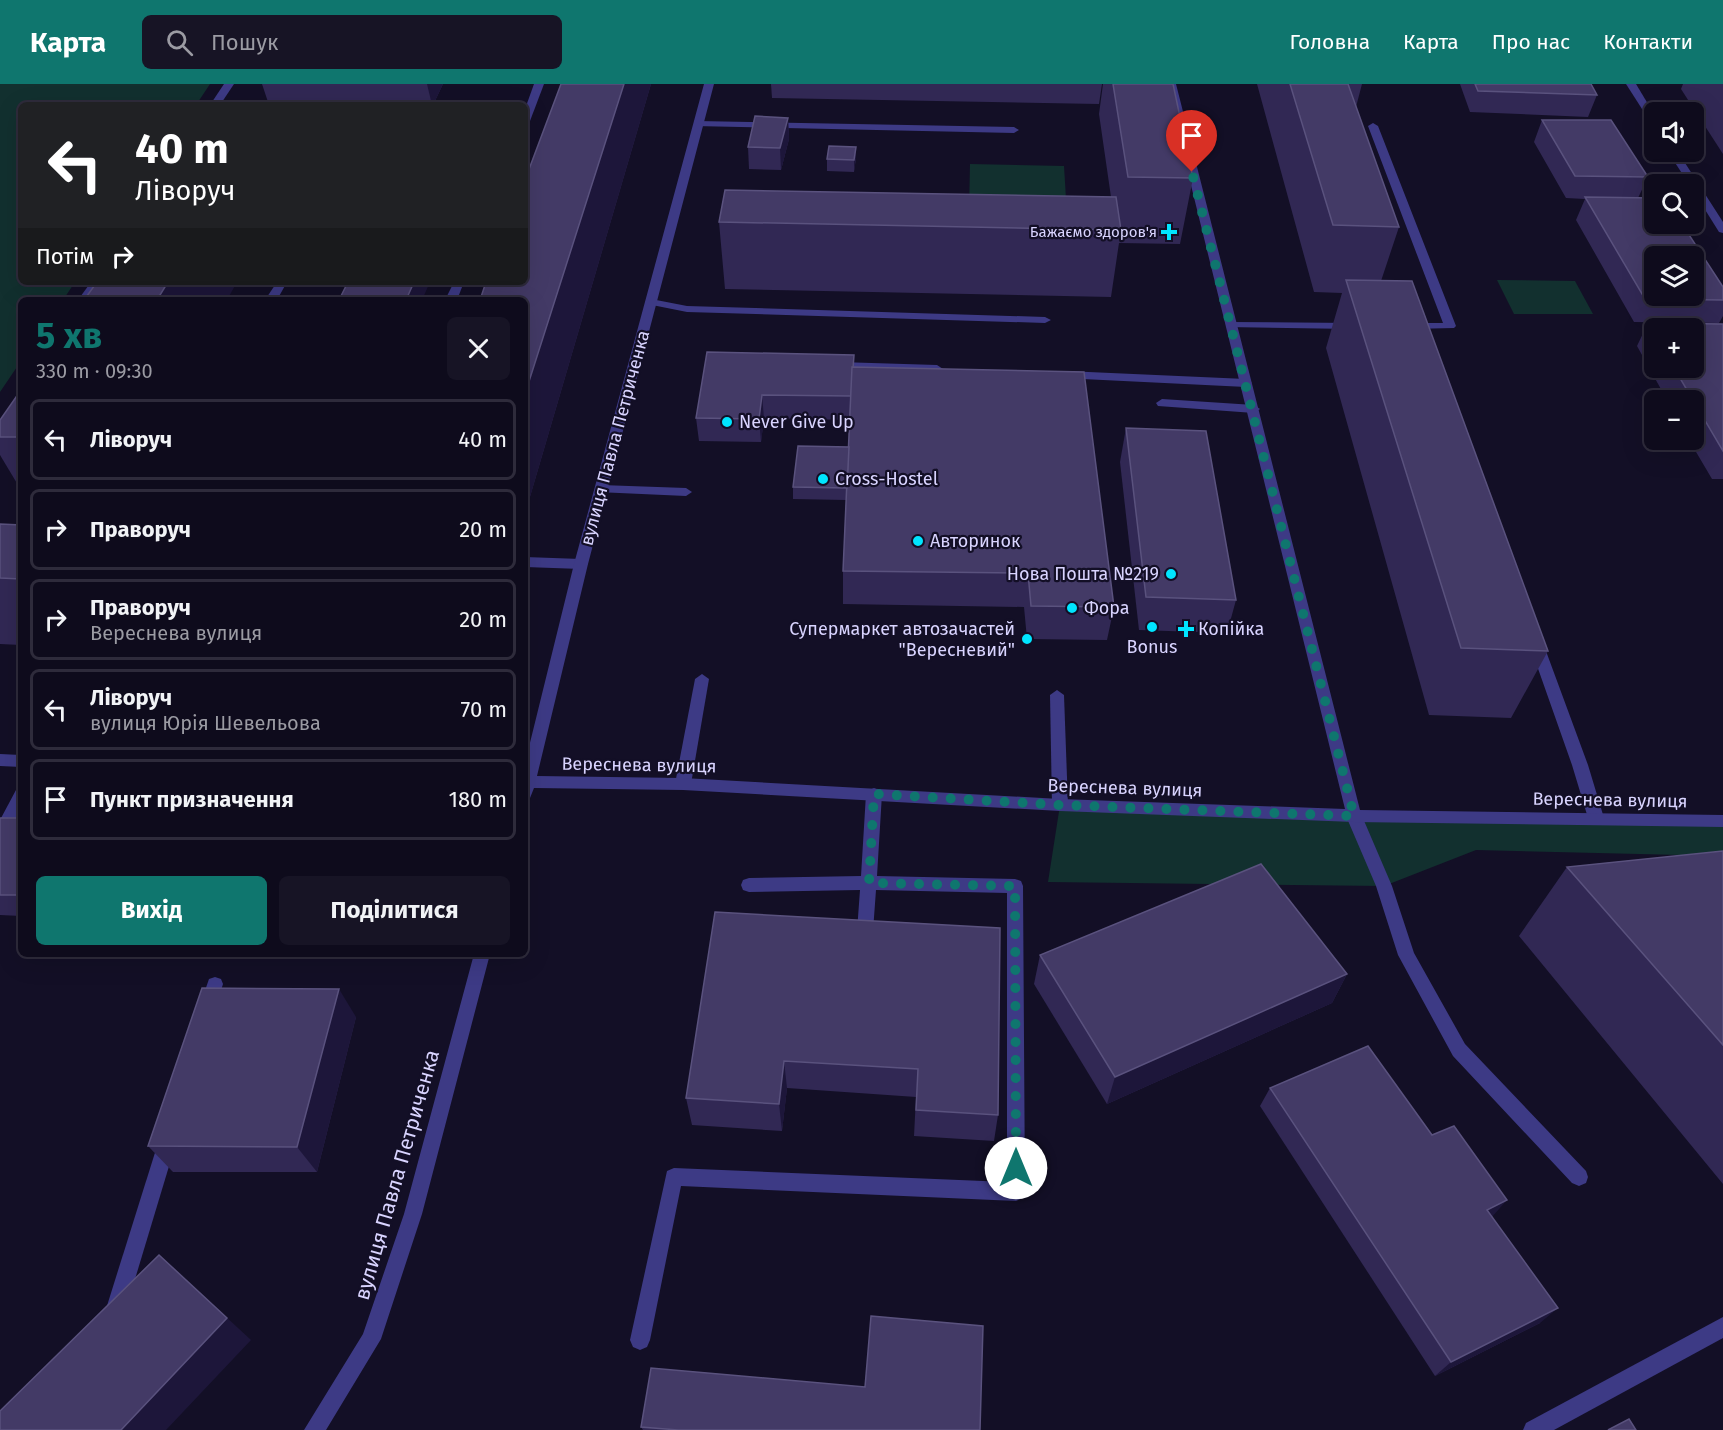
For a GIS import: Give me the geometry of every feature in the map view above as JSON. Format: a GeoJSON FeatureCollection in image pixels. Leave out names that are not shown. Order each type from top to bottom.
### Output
{"type":"FeatureCollection","features":[{"type":"Feature","properties":{"kind":"street"},"geometry":{"type":"LineString","coordinates":[[217,102],[229,84]]}},
{"type":"Feature","properties":{"kind":"street"},"geometry":{"type":"LineString","coordinates":[[528,112],[539,84]]}},
{"type":"Feature","properties":{"kind":"street","name":"вулиця Павла Петриченка"},"geometry":{"type":"LineString","coordinates":[[528,778],[581,564],[708,84]]}},
{"type":"Feature","properties":{"kind":"street"},"geometry":{"type":"LineString","coordinates":[[1171,84],[1354,816],[1384,886],[1406,955],[1459,1050],[1579,1177]]}},
{"type":"Feature","properties":{"kind":"street"},"geometry":{"type":"LineString","coordinates":[[1631,84],[1644,105]]}},
{"type":"Feature","properties":{"kind":"street"},"geometry":{"type":"LineString","coordinates":[[697,124],[1014,130]]}},
{"type":"Feature","properties":{"kind":"street"},"geometry":{"type":"LineString","coordinates":[[1373,126],[1450,326],[1394,326]]}},
{"type":"Feature","properties":{"kind":"street"},"geometry":{"type":"LineString","coordinates":[[1679,162],[1723,230]]}},
{"type":"Feature","properties":{"kind":"street"},"geometry":{"type":"LineString","coordinates":[[651,303],[687,309],[1045,320]]}},
{"type":"Feature","properties":{"kind":"street"},"geometry":{"type":"LineString","coordinates":[[1230,325],[1360,326]]}},
{"type":"Feature","properties":{"kind":"street"},"geometry":{"type":"LineString","coordinates":[[839,365],[946,370]]}},
{"type":"Feature","properties":{"kind":"street"},"geometry":{"type":"LineString","coordinates":[[1054,375],[1246,383]]}},
{"type":"Feature","properties":{"kind":"street"},"geometry":{"type":"LineString","coordinates":[[1162,403],[1254,409]]}},
{"type":"Feature","properties":{"kind":"street"},"geometry":{"type":"LineString","coordinates":[[602,489],[686,492]]}},
{"type":"Feature","properties":{"kind":"street"},"geometry":{"type":"LineString","coordinates":[[528,561],[581,564]]}},
{"type":"Feature","properties":{"kind":"street"},"geometry":{"type":"LineString","coordinates":[[1531,631],[1580,765],[1596,819]]}},
{"type":"Feature","properties":{"kind":"street"},"geometry":{"type":"LineString","coordinates":[[682,784],[702,679]]}},
{"type":"Feature","properties":{"kind":"street"},"geometry":{"type":"LineString","coordinates":[[1057,695],[1060,805]]}},
{"type":"Feature","properties":{"kind":"street"},"geometry":{"type":"LineString","coordinates":[[0,760],[18,761]]}},
{"type":"Feature","properties":{"kind":"street","name":"Вереснева вулиця"},"geometry":{"type":"LineString","coordinates":[[528,786],[682,784],[1060,805],[1354,816],[1723,821]]}},
{"type":"Feature","properties":{"kind":"street"},"geometry":{"type":"LineString","coordinates":[[866,931],[874,794]]}},
{"type":"Feature","properties":{"kind":"street"},"geometry":{"type":"LineString","coordinates":[[0,835],[18,800]]}},
{"type":"Feature","properties":{"kind":"street"},"geometry":{"type":"LineString","coordinates":[[640,1340],[674,1177],[1017,1192],[1015,886],[869,883],[749,885]]}},
{"type":"Feature","properties":{"kind":"street","name":"вулиця Павла Петриченка"},"geometry":{"type":"LineString","coordinates":[[314,1430],[371,1339],[413,1214],[481,957]]}},
{"type":"Feature","properties":{"kind":"street"},"geometry":{"type":"LineString","coordinates":[[202,1029],[216,984]]}},
{"type":"Feature","properties":{"kind":"street"},"geometry":{"type":"LineString","coordinates":[[112,1324],[174,1120]]}},
{"type":"Feature","properties":{"kind":"street"},"geometry":{"type":"LineString","coordinates":[[1533,1430],[1723,1327]]}},
{"type":"Feature","properties":{"kind":"green space"},"geometry":{"type":"Polygon","coordinates":[[[0,84],[210,84],[198,102],[18,102],[18,285],[73,285],[65,297],[18,297],[18,365],[0,392],[0,84]]]}},
{"type":"Feature","properties":{"kind":"green space"},"geometry":{"type":"Polygon","coordinates":[[[970,164],[1064,166],[1067,215],[969,212],[970,164]]]}},
{"type":"Feature","properties":{"kind":"green space"},"geometry":{"type":"Polygon","coordinates":[[[1497,280],[1575,281],[1593,314],[1514,314],[1497,280]]]}},
{"type":"Feature","properties":{"kind":"green space"},"geometry":{"type":"Polygon","coordinates":[[[1060,805],[1723,821],[1723,856],[1476,850],[1384,886],[1048,882],[1060,805]]]}},
{"type":"Feature","properties":{"kind":"building"},"geometry":{"type":"Polygon","coordinates":[[[561,84],[624,84],[528,385],[528,297],[481,297],[485,285],[528,285],[528,172],[561,84]]]}},
{"type":"Feature","properties":{"kind":"building"},"geometry":{"type":"Polygon","coordinates":[[[1113,84],[1173,84],[1193,178],[1128,177],[1113,84]]]}},
{"type":"Feature","properties":{"kind":"building"},"geometry":{"type":"Polygon","coordinates":[[[1290,84],[1348,84],[1399,227],[1333,225],[1290,84]]]}},
{"type":"Feature","properties":{"kind":"building"},"geometry":{"type":"Polygon","coordinates":[[[1475,84],[1591,84],[1597,95],[1478,91],[1475,84]]]}},
{"type":"Feature","properties":{"kind":"building"},"geometry":{"type":"Polygon","coordinates":[[[755,116],[788,118],[780,148],[748,147],[755,116]]]}},
{"type":"Feature","properties":{"kind":"building"},"geometry":{"type":"Polygon","coordinates":[[[1542,120],[1611,120],[1646,174],[1644,177],[1575,176],[1542,120]]]}},
{"type":"Feature","properties":{"kind":"building"},"geometry":{"type":"Polygon","coordinates":[[[829,146],[856,147],[854,160],[827,159],[829,146]]]}},
{"type":"Feature","properties":{"kind":"building"},"geometry":{"type":"Polygon","coordinates":[[[725,190],[1116,197],[1121,230],[719,222],[725,190]]]}},
{"type":"Feature","properties":{"kind":"building"},"geometry":{"type":"Polygon","coordinates":[[[1585,197],[1644,198],[1644,234],[1689,234],[1696,246],[1644,246],[1644,297],[1585,197]]]}},
{"type":"Feature","properties":{"kind":"building"},"geometry":{"type":"Polygon","coordinates":[[[1704,258],[1723,287],[1723,300],[1704,300],[1704,258]]]}},
{"type":"Feature","properties":{"kind":"building"},"geometry":{"type":"Polygon","coordinates":[[[1346,280],[1412,281],[1548,651],[1461,648],[1346,280]]]}},
{"type":"Feature","properties":{"kind":"building"},"geometry":{"type":"Polygon","coordinates":[[[95,285],[166,285],[159,297],[86,297],[95,285]]]}},
{"type":"Feature","properties":{"kind":"building"},"geometry":{"type":"Polygon","coordinates":[[[346,285],[413,285],[407,297],[340,297],[346,285]]]}},
{"type":"Feature","properties":{"kind":"building"},"geometry":{"type":"Polygon","coordinates":[[[1704,324],[1723,324],[1723,451],[1704,419],[1704,390],[1687,390],[1680,378],[1704,378],[1704,324]]]}},
{"type":"Feature","properties":{"kind":"building"},"geometry":{"type":"Polygon","coordinates":[[[707,352],[854,355],[851,396],[762,395],[759,419],[696,418],[707,352]]]}},
{"type":"Feature","properties":{"kind":"building"},"geometry":{"type":"Polygon","coordinates":[[[852,367],[1084,372],[1114,607],[1031,606],[1028,573],[843,571],[852,367]]]}},
{"type":"Feature","properties":{"kind":"building"},"geometry":{"type":"Polygon","coordinates":[[[18,394],[18,437],[0,437],[0,420],[18,394]]]}},
{"type":"Feature","properties":{"kind":"building"},"geometry":{"type":"Polygon","coordinates":[[[1126,428],[1206,431],[1236,600],[1146,597],[1126,428]]]}},
{"type":"Feature","properties":{"kind":"building","name":"Cross-Hostel"},"geometry":{"type":"Polygon","coordinates":[[[798,446],[849,447],[847,488],[793,487],[798,446]]]}},
{"type":"Feature","properties":{"kind":"building"},"geometry":{"type":"Polygon","coordinates":[[[0,524],[18,525],[18,579],[0,578],[0,524]]]}},
{"type":"Feature","properties":{"kind":"building"},"geometry":{"type":"Polygon","coordinates":[[[0,818],[18,818],[18,895],[0,895],[0,818]]]}},
{"type":"Feature","properties":{"kind":"building"},"geometry":{"type":"Polygon","coordinates":[[[1723,851],[1723,1045],[1567,867],[1723,851]]]}},
{"type":"Feature","properties":{"kind":"building"},"geometry":{"type":"Polygon","coordinates":[[[1261,864],[1347,974],[1115,1077],[1040,955],[1261,864]]]}},
{"type":"Feature","properties":{"kind":"building"},"geometry":{"type":"Polygon","coordinates":[[[715,912],[1000,928],[998,1115],[916,1110],[918,1069],[784,1061],[779,1104],[686,1098],[715,912]]]}},
{"type":"Feature","properties":{"kind":"building"},"geometry":{"type":"Polygon","coordinates":[[[202,988],[339,989],[297,1147],[148,1146],[202,988]]]}},
{"type":"Feature","properties":{"kind":"building"},"geometry":{"type":"Polygon","coordinates":[[[1368,1046],[1432,1135],[1454,1126],[1507,1200],[1487,1210],[1558,1308],[1451,1362],[1270,1088],[1368,1046]]]}},
{"type":"Feature","properties":{"kind":"building"},"geometry":{"type":"Polygon","coordinates":[[[159,1255],[227,1318],[121,1430],[0,1430],[0,1411],[159,1255]]]}},
{"type":"Feature","properties":{"kind":"building"},"geometry":{"type":"Polygon","coordinates":[[[871,1316],[983,1326],[980,1430],[678,1430],[641,1427],[651,1368],[865,1387],[871,1316]]]}},
{"type":"Feature","properties":{"kind":"building"},"geometry":{"type":"Polygon","coordinates":[[[1629,1419],[1636,1430],[1608,1430],[1629,1419]]]}},
{"type":"Feature","properties":{"kind":"place","name":"Бажаємо здоров'я"},"geometry":{"type":"Point","coordinates":[1169,232]}},
{"type":"Feature","properties":{"kind":"place","name":"Never Give Up"},"geometry":{"type":"Point","coordinates":[727,422]}},
{"type":"Feature","properties":{"kind":"place","name":"Cross-Hostel"},"geometry":{"type":"Point","coordinates":[823,479]}},
{"type":"Feature","properties":{"kind":"place","name":"Авторинок"},"geometry":{"type":"Point","coordinates":[918,541]}},
{"type":"Feature","properties":{"kind":"place","name":"Нова Пошта №219"},"geometry":{"type":"Point","coordinates":[1171,574]}},
{"type":"Feature","properties":{"kind":"place","name":"Фора"},"geometry":{"type":"Point","coordinates":[1072,608]}},
{"type":"Feature","properties":{"kind":"place","name":"Bonus"},"geometry":{"type":"Point","coordinates":[1152,627]}},
{"type":"Feature","properties":{"kind":"place","name":"Копійка"},"geometry":{"type":"Point","coordinates":[1186,629]}},
{"type":"Feature","properties":{"kind":"place","name":"Супермаркет автозачастей \"Вересневий\""},"geometry":{"type":"Point","coordinates":[1027,639]}},
{"type":"Feature","properties":{"kind":"route"},"geometry":{"type":"LineString","coordinates":[[1016,1168],[1015,886],[869,883],[874,794],[1060,805],[1354,816],[1254,409],[1230,325],[1192,172]]}}]}
